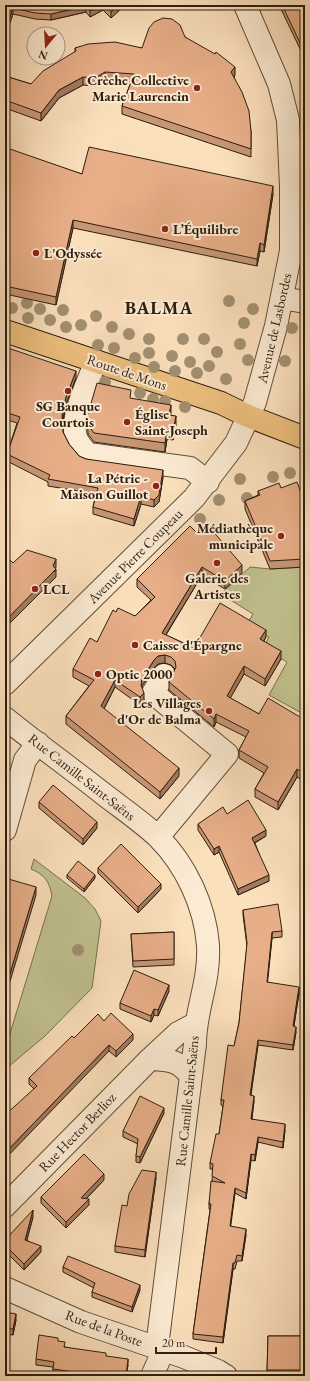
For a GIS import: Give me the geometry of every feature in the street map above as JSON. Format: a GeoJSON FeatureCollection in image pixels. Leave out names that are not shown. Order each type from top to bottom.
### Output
{"type":"FeatureCollection","features":[{"type":"Feature","properties":{"kind":"main road","name":"Route de Mons"},"geometry":{"type":"LineString","coordinates":[[5,331],[221,403],[248,416],[305,438]]}},
{"type":"Feature","properties":{"kind":"street","name":"Avenue de Lasbordes"},"geometry":{"type":"LineString","coordinates":[[245,5],[279,84],[288,120],[290,158],[298,234],[291,251],[282,298],[262,382],[248,416]]}},
{"type":"Feature","properties":{"kind":"street"},"geometry":{"type":"LineString","coordinates":[[282,298],[305,302]]}},
{"type":"Feature","properties":{"kind":"street"},"geometry":{"type":"LineString","coordinates":[[96,361],[77,414],[75,433],[79,445],[88,454],[190,468],[208,482]]}},
{"type":"Feature","properties":{"kind":"street","name":"Avenue Pierre Coupeau"},"geometry":{"type":"LineString","coordinates":[[5,684],[194,498],[208,482],[236,443],[248,416]]}},
{"type":"Feature","properties":{"kind":"street"},"geometry":{"type":"LineString","coordinates":[[158,837],[227,754],[153,693],[164,675]]}},
{"type":"Feature","properties":{"kind":"street","name":"Rue Camille Saint-Saëns"},"geometry":{"type":"LineString","coordinates":[[5,718],[158,837],[189,878],[198,901],[204,924],[208,944],[208,970],[205,990],[195,1024],[195,1044],[158,1339],[160,1358],[152,1376]]}},
{"type":"Feature","properties":{"kind":"street"},"geometry":{"type":"LineString","coordinates":[[5,830],[25,760],[38,743]]}},
{"type":"Feature","properties":{"kind":"street","name":"Rue Hector Berlioz"},"geometry":{"type":"LineString","coordinates":[[5,1206],[150,1059],[178,1033],[195,1024]]}},
{"type":"Feature","properties":{"kind":"street"},"geometry":{"type":"LineString","coordinates":[[150,1059],[178,1063],[191,1077]]}},
{"type":"Feature","properties":{"kind":"street","name":"Rue de la Poste"},"geometry":{"type":"LineString","coordinates":[[5,1288],[81,1322],[158,1348],[218,1371],[226,1376]]}},
{"type":"Feature","properties":{"kind":"green space"},"geometry":{"type":"Polygon","coordinates":[[[250,567],[270,569],[305,567],[305,715],[269,695],[287,662],[263,648],[269,637],[247,624],[253,614],[221,594],[250,567]]]}},
{"type":"Feature","properties":{"kind":"green space"},"geometry":{"type":"Polygon","coordinates":[[[34,859],[85,898],[95,909],[101,921],[92,988],[45,1036],[8,1067],[5,1064],[5,1050],[52,896],[46,879],[31,869],[34,859]]]}},
{"type":"Feature","properties":{"kind":"building"},"geometry":{"type":"Polygon","coordinates":[[[5,5],[101,5],[90,11],[86,6],[51,14],[35,13],[13,8],[8,22],[5,20],[5,5]]]}},
{"type":"Feature","properties":{"kind":"building"},"geometry":{"type":"Polygon","coordinates":[[[105,5],[119,5],[111,12],[105,5]]]}},
{"type":"Feature","properties":{"kind":"building"},"geometry":{"type":"Polygon","coordinates":[[[282,5],[305,5],[305,56],[302,47],[282,5]]]}},
{"type":"Feature","properties":{"kind":"building"},"geometry":{"type":"Polygon","coordinates":[[[163,18],[172,19],[180,25],[185,37],[215,54],[216,52],[235,67],[231,72],[242,92],[249,111],[251,149],[122,106],[134,74],[105,72],[95,78],[83,77],[59,90],[41,113],[5,100],[5,76],[31,84],[43,71],[51,66],[66,66],[66,57],[76,51],[75,48],[88,44],[115,42],[142,48],[149,28],[154,22],[163,18]]]}},
{"type":"Feature","properties":{"kind":"building"},"geometry":{"type":"Polygon","coordinates":[[[89,147],[273,186],[264,245],[260,243],[257,259],[73,220],[56,297],[5,286],[5,150],[7,148],[82,174],[89,147]]]}},
{"type":"Feature","properties":{"kind":"building"},"geometry":{"type":"Polygon","coordinates":[[[5,347],[76,371],[66,397],[62,416],[63,432],[69,444],[79,456],[86,459],[163,470],[159,495],[154,500],[141,496],[134,519],[93,507],[98,488],[48,479],[50,475],[7,454],[20,417],[5,412],[5,347]]]}},
{"type":"Feature","properties":{"kind":"building","name":"Église Saint-Joseph"},"geometry":{"type":"Polygon","coordinates":[[[97,383],[131,390],[130,398],[171,405],[169,415],[176,416],[173,431],[167,430],[165,443],[94,433],[88,425],[87,417],[97,383]]]}},
{"type":"Feature","properties":{"kind":"building","name":"Médiathèque municipale"},"geometry":{"type":"Polygon","coordinates":[[[297,482],[305,503],[305,559],[270,561],[245,501],[260,495],[258,491],[279,483],[281,488],[297,482]]]}},
{"type":"Feature","properties":{"kind":"building"},"geometry":{"type":"Polygon","coordinates":[[[190,526],[198,534],[211,529],[242,565],[225,581],[202,567],[162,633],[194,648],[220,603],[266,630],[260,639],[281,651],[265,679],[244,666],[227,696],[259,714],[268,698],[305,720],[305,766],[302,772],[297,769],[278,802],[255,789],[268,767],[239,750],[249,731],[216,714],[214,719],[169,682],[176,667],[175,661],[171,657],[165,655],[158,656],[154,660],[142,679],[141,685],[144,693],[140,697],[115,680],[101,706],[179,768],[160,792],[66,716],[94,680],[73,669],[90,638],[97,642],[113,610],[116,612],[118,608],[135,616],[155,597],[137,579],[190,526]]]}},
{"type":"Feature","properties":{"kind":"building"},"geometry":{"type":"Polygon","coordinates":[[[27,550],[56,559],[53,566],[56,569],[5,621],[5,561],[8,558],[13,563],[27,550]]]}},
{"type":"Feature","properties":{"kind":"building"},"geometry":{"type":"Polygon","coordinates":[[[53,785],[97,822],[83,839],[39,802],[53,785]]]}},
{"type":"Feature","properties":{"kind":"building"},"geometry":{"type":"Polygon","coordinates":[[[248,800],[266,830],[252,838],[269,875],[238,889],[219,846],[214,849],[198,824],[223,807],[227,814],[248,800]]]}},
{"type":"Feature","properties":{"kind":"building"},"geometry":{"type":"Polygon","coordinates":[[[121,844],[161,884],[138,907],[98,868],[121,844]]]}},
{"type":"Feature","properties":{"kind":"building"},"geometry":{"type":"Polygon","coordinates":[[[78,861],[95,875],[84,889],[67,875],[78,861]]]}},
{"type":"Feature","properties":{"kind":"building"},"geometry":{"type":"Polygon","coordinates":[[[5,878],[36,887],[5,990],[5,878]]]}},
{"type":"Feature","properties":{"kind":"building"},"geometry":{"type":"Polygon","coordinates":[[[278,904],[282,931],[272,932],[267,982],[299,987],[293,1026],[296,1027],[293,1045],[258,1040],[250,1095],[254,1096],[251,1119],[285,1124],[283,1142],[258,1137],[255,1155],[251,1154],[246,1193],[235,1188],[230,1226],[246,1229],[242,1256],[237,1255],[235,1263],[233,1263],[223,1337],[193,1334],[211,1204],[209,1204],[211,1181],[225,1183],[212,1176],[213,1164],[210,1163],[216,1134],[219,1134],[224,1100],[221,1100],[228,1045],[234,1046],[239,1023],[247,943],[243,910],[278,904]]]}},
{"type":"Feature","properties":{"kind":"building"},"geometry":{"type":"Polygon","coordinates":[[[174,932],[174,959],[133,961],[131,934],[174,932]]]}},
{"type":"Feature","properties":{"kind":"building"},"geometry":{"type":"Polygon","coordinates":[[[134,970],[169,985],[158,1010],[154,1009],[151,1016],[120,1003],[134,970]]]}},
{"type":"Feature","properties":{"kind":"building"},"geometry":{"type":"Polygon","coordinates":[[[111,1013],[133,1034],[116,1051],[109,1045],[5,1153],[5,1115],[37,1086],[29,1078],[72,1036],[74,1038],[98,1014],[104,1021],[111,1013]]]}},
{"type":"Feature","properties":{"kind":"building"},"geometry":{"type":"Polygon","coordinates":[[[140,1096],[164,1108],[140,1157],[136,1156],[138,1139],[123,1131],[140,1096]]]}},
{"type":"Feature","properties":{"kind":"building"},"geometry":{"type":"Polygon","coordinates":[[[84,1154],[104,1174],[81,1198],[89,1199],[66,1222],[41,1197],[84,1154]]]}},
{"type":"Feature","properties":{"kind":"building"},"geometry":{"type":"Polygon","coordinates":[[[142,1170],[156,1172],[145,1250],[115,1246],[122,1205],[127,1206],[129,1194],[142,1170]]]}},
{"type":"Feature","properties":{"kind":"building"},"geometry":{"type":"Polygon","coordinates":[[[33,1210],[25,1240],[41,1246],[24,1264],[5,1245],[5,1240],[33,1210]]]}},
{"type":"Feature","properties":{"kind":"building"},"geometry":{"type":"Polygon","coordinates":[[[68,1256],[140,1285],[132,1307],[92,1292],[95,1283],[63,1267],[68,1256]]]}},
{"type":"Feature","properties":{"kind":"building"},"geometry":{"type":"Polygon","coordinates":[[[5,1312],[16,1314],[13,1329],[5,1328],[5,1312]]]}},
{"type":"Feature","properties":{"kind":"building"},"geometry":{"type":"Polygon","coordinates":[[[39,1335],[58,1338],[58,1341],[65,1342],[64,1347],[106,1353],[106,1356],[128,1359],[126,1376],[89,1376],[89,1374],[53,1369],[54,1362],[36,1359],[39,1335]]]}},
{"type":"Feature","properties":{"kind":"building"},"geometry":{"type":"Polygon","coordinates":[[[268,1336],[305,1336],[305,1370],[267,1370],[268,1336]]]}},
{"type":"Feature","properties":{"kind":"place","name":"Crèche Collective Marie Laurencin"},"geometry":{"type":"Point","coordinates":[197,88]}},
{"type":"Feature","properties":{"kind":"place","name":"L’Équilibre"},"geometry":{"type":"Point","coordinates":[165,229]}},
{"type":"Feature","properties":{"kind":"place","name":"L'Odyssée"},"geometry":{"type":"Point","coordinates":[36,253]}},
{"type":"Feature","properties":{"kind":"place","name":"SG Banque Courtois"},"geometry":{"type":"Point","coordinates":[68,391]}},
{"type":"Feature","properties":{"kind":"place","name":"Église Saint-Joseph"},"geometry":{"type":"Point","coordinates":[127,422]}},
{"type":"Feature","properties":{"kind":"place","name":"La Pétrie - Maison Guillot"},"geometry":{"type":"Point","coordinates":[156,486]}},
{"type":"Feature","properties":{"kind":"place","name":"Médiathèque municipale"},"geometry":{"type":"Point","coordinates":[281,536]}},
{"type":"Feature","properties":{"kind":"place","name":"Galerie des Artistes"},"geometry":{"type":"Point","coordinates":[217,563]}},
{"type":"Feature","properties":{"kind":"place","name":"LCL"},"geometry":{"type":"Point","coordinates":[35,589]}},
{"type":"Feature","properties":{"kind":"place","name":"Caisse d'Épargne"},"geometry":{"type":"Point","coordinates":[135,645]}},
{"type":"Feature","properties":{"kind":"place","name":"Optic 2000"},"geometry":{"type":"Point","coordinates":[98,674]}},
{"type":"Feature","properties":{"kind":"place","name":"Les Villages d'Or de Balma"},"geometry":{"type":"Point","coordinates":[209,711]}},
{"type":"Feature","properties":{"kind":"district","name":"BALMA"},"geometry":{"type":"Point","coordinates":[159,307]}}]}
